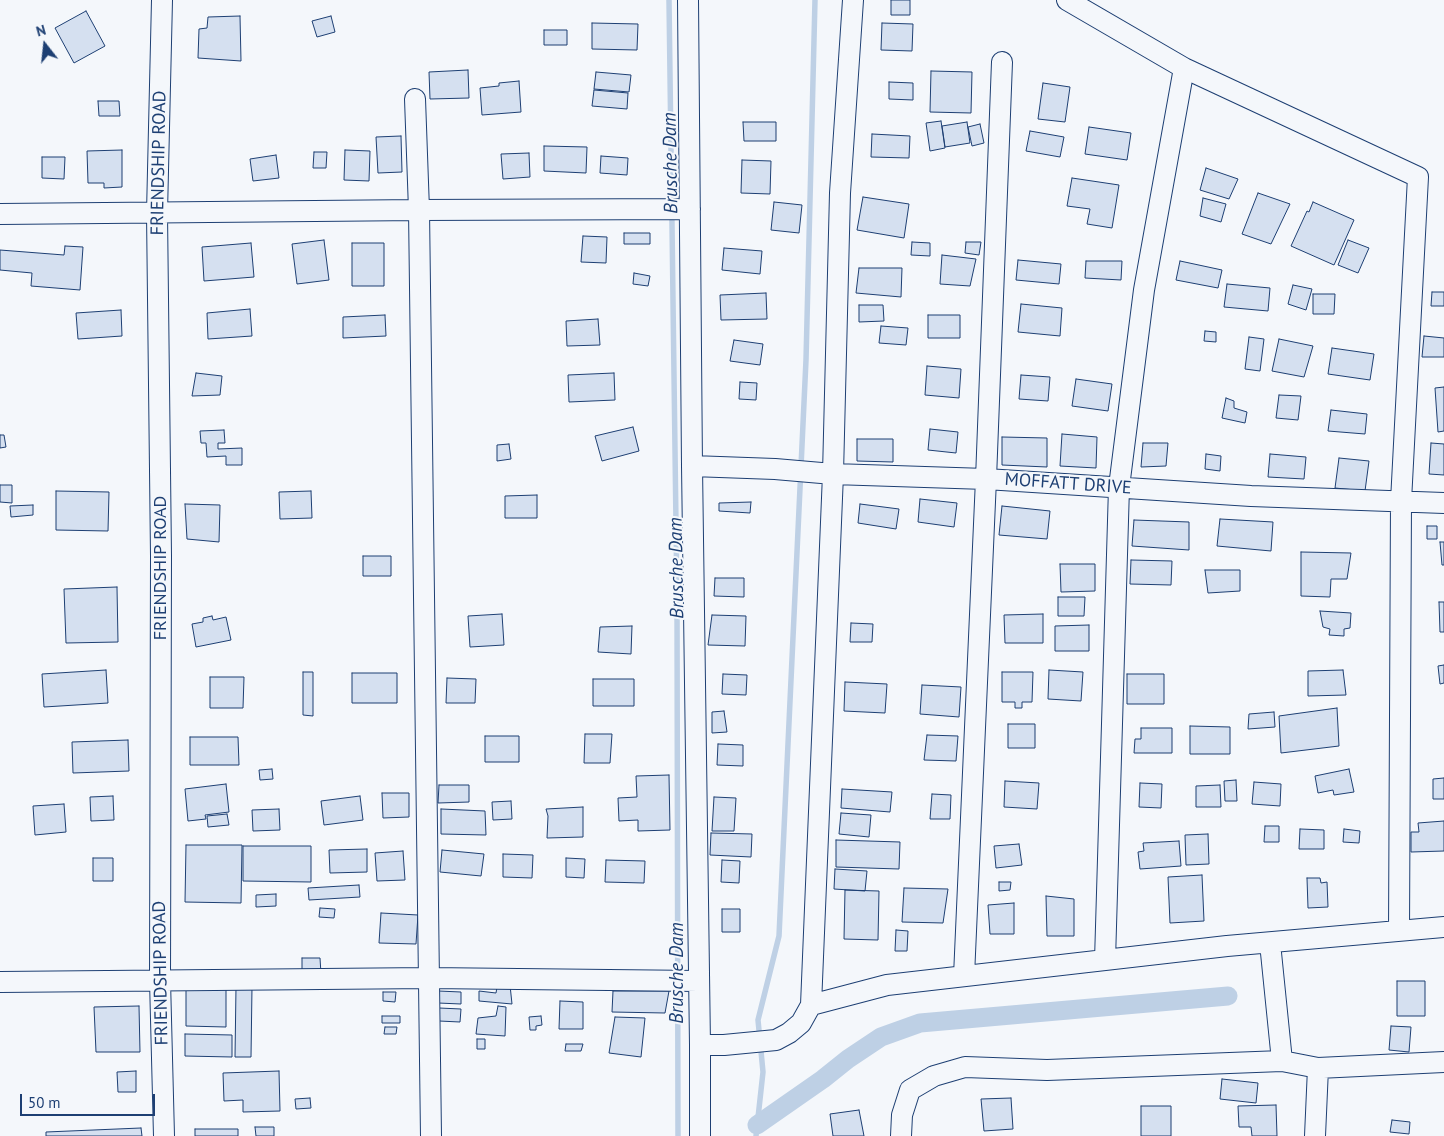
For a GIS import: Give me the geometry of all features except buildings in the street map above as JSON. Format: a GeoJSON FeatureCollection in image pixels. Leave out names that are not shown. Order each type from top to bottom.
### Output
{"type":"FeatureCollection","features":[{"type":"Feature","properties":{"kind":"street","name":"FRIENDSHIP ROAD"},"geometry":{"type":"LineString","coordinates":[[162,0],[157,213],[161,556],[160,980],[164,1136]]}},
{"type":"Feature","properties":{"kind":"street"},"geometry":{"type":"LineString","coordinates":[[688,0],[677,209],[692,466],[700,1136]]}},
{"type":"Feature","properties":{"kind":"street"},"geometry":{"type":"LineString","coordinates":[[700,1045],[724,1045],[776,1040],[789,1033],[801,1023],[811,1004],[827,473],[840,194],[853,0]]}},
{"type":"Feature","properties":{"kind":"street"},"geometry":{"type":"LineString","coordinates":[[1067,0],[1184,68],[1418,177],[1401,501],[1399,931]]}},
{"type":"Feature","properties":{"kind":"street"},"geometry":{"type":"LineString","coordinates":[[964,976],[1002,62]]}},
{"type":"Feature","properties":{"kind":"street"},"geometry":{"type":"LineString","coordinates":[[1105,960],[1119,487],[1144,290],[1184,68]]}},
{"type":"Feature","properties":{"kind":"street"},"geometry":{"type":"LineString","coordinates":[[415,99],[419,210],[431,1136]]}},
{"type":"Feature","properties":{"kind":"street"},"geometry":{"type":"LineString","coordinates":[[0,214],[677,209]]}},
{"type":"Feature","properties":{"kind":"street","name":"MOFFATT DRIVE"},"geometry":{"type":"LineString","coordinates":[[692,466],[986,479],[1251,496],[1444,503]]}},
{"type":"Feature","properties":{"kind":"street"},"geometry":{"type":"LineString","coordinates":[[811,1004],[887,985],[1105,960],[1444,927]]}},
{"type":"Feature","properties":{"kind":"street"},"geometry":{"type":"LineString","coordinates":[[1270,943],[1282,1061]]}},
{"type":"Feature","properties":{"kind":"street"},"geometry":{"type":"LineString","coordinates":[[0,982],[429,978],[698,981]]}},
{"type":"Feature","properties":{"kind":"street"},"geometry":{"type":"LineString","coordinates":[[901,1136],[902,1115],[910,1090],[934,1076],[965,1067],[1047,1070],[1282,1061],[1318,1068],[1444,1062]]}},
{"type":"Feature","properties":{"kind":"street"},"geometry":{"type":"LineString","coordinates":[[1315,1136],[1318,1068]]}},
{"type":"Feature","properties":{"kind":"waterway","name":"Brusche Dam"},"geometry":{"type":"LineString","coordinates":[[669,0],[677,599],[678,1136]]}},
{"type":"Feature","properties":{"kind":"waterway"},"geometry":{"type":"LineString","coordinates":[[756,1136],[763,1072],[758,1020],[779,936],[806,360],[815,0]]}},
{"type":"Feature","properties":{"kind":"waterway"},"geometry":{"type":"LineString","coordinates":[[757,1125],[881,1037],[920,1023],[1228,996]]}}]}
